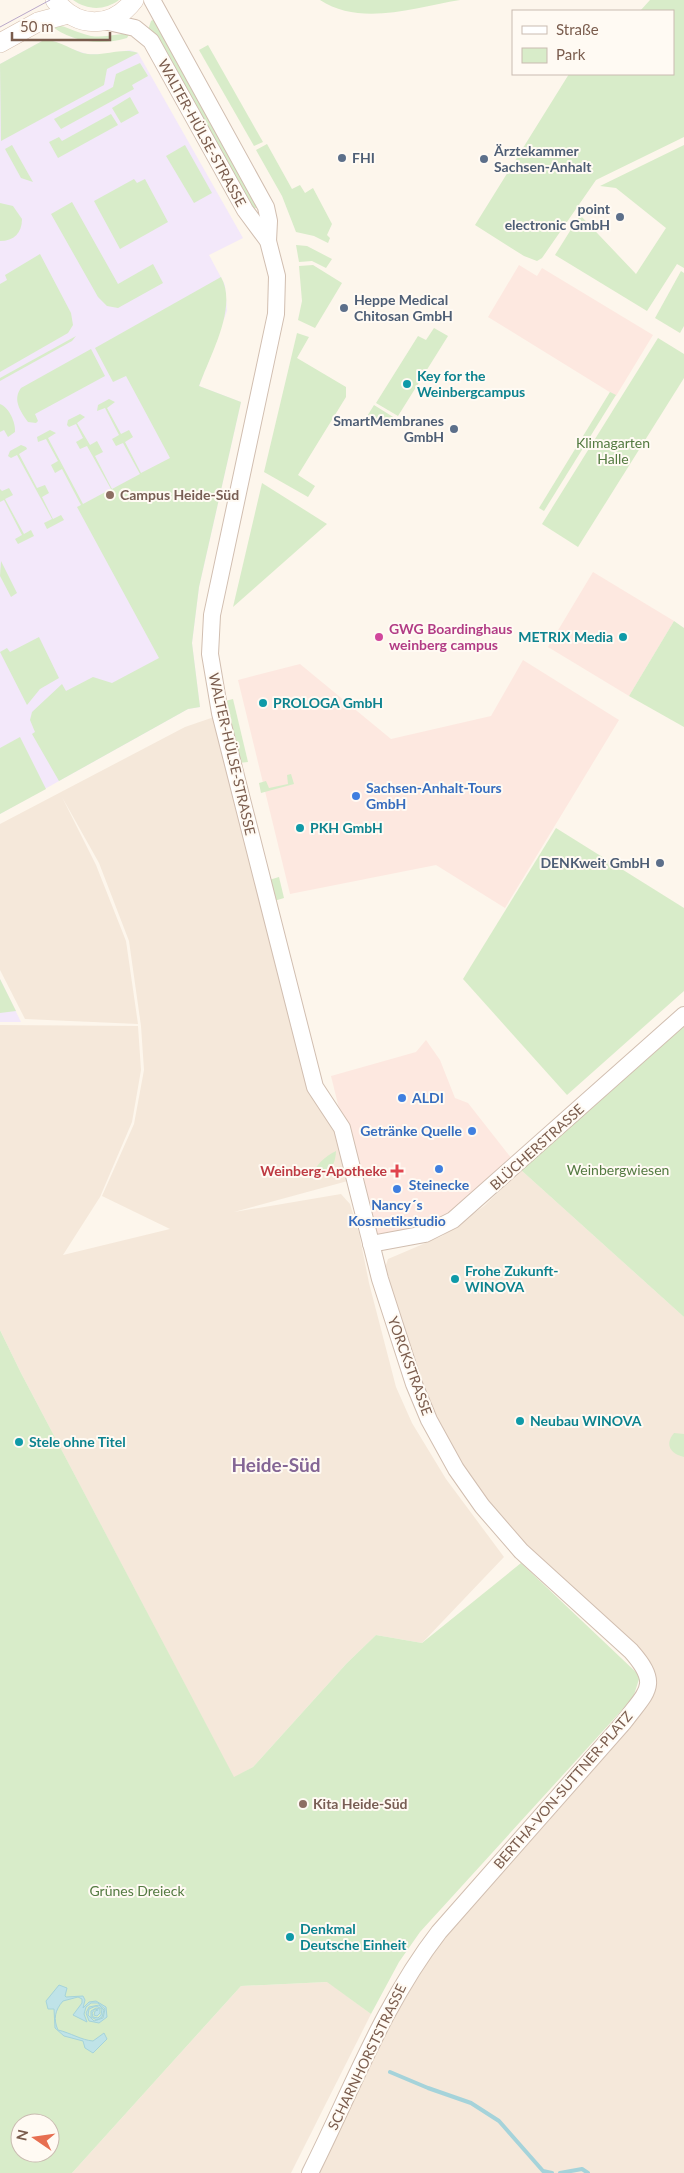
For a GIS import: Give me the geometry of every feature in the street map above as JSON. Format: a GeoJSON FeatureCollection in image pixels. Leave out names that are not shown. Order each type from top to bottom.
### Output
{"type":"FeatureCollection","features":[{"type":"Feature","properties":{"kind":"main road"},"geometry":{"type":"LineString","coordinates":[[55,0],[68,14],[84,21],[104,21],[118,14],[134,0]]}},
{"type":"Feature","properties":{"kind":"main road"},"geometry":{"type":"LineString","coordinates":[[0,43],[38,22],[68,14]]}},
{"type":"Feature","properties":{"kind":"street","name":"WALTER-HÜLSE-STRASSE"},"geometry":{"type":"LineString","coordinates":[[152,0],[266,207],[269,221],[268,241],[277,276],[276,314],[212,614],[210,654],[220,713],[315,1087],[339,1122],[344,1134],[371,1244]]}},
{"type":"Feature","properties":{"kind":"street","name":"WALTER-HÜLSE-STRASSE"},"geometry":{"type":"LineString","coordinates":[[104,21],[135,28],[151,41],[245,210],[268,241]]}},
{"type":"Feature","properties":{"kind":"street","name":"BLÜCHERSTRASSE"},"geometry":{"type":"LineString","coordinates":[[371,1244],[432,1232],[458,1216],[684,1015]]}},
{"type":"Feature","properties":{"kind":"street","name":"YORCKSTRASSE"},"geometry":{"type":"LineString","coordinates":[[371,1244],[414,1384],[429,1420],[457,1470],[482,1506],[521,1551]]}},
{"type":"Feature","properties":{"kind":"street","name":"BERTHA-VON-SUTTNER-PLATZ"},"geometry":{"type":"LineString","coordinates":[[468,1899],[624,1722],[646,1692],[648,1680],[646,1670],[631,1651],[521,1551]]}},
{"type":"Feature","properties":{"kind":"street","name":"SCHARNHORSTSTRASSE"},"geometry":{"type":"LineString","coordinates":[[310,2173],[397,1994],[421,1955],[468,1899]]}},
{"type":"Feature","properties":{"kind":"shaded area","name":"Campus Heide-Süd"},"geometry":{"type":"Polygon","coordinates":[[[44,40],[51,40],[87,54],[108,54],[130,50],[138,53],[243,238],[209,255],[225,285],[227,311],[199,386],[241,402],[199,587],[192,643],[200,707],[188,709],[0,814],[0,64],[44,40]]]}},
{"type":"Feature","properties":{"kind":"shaded area"},"geometry":{"type":"Polygon","coordinates":[[[519,265],[537,276],[542,268],[653,335],[616,396],[488,317],[519,265]]]}},
{"type":"Feature","properties":{"kind":"shaded area"},"geometry":{"type":"Polygon","coordinates":[[[593,572],[674,621],[629,696],[548,647],[593,572]]]}},
{"type":"Feature","properties":{"kind":"shaded area"},"geometry":{"type":"Polygon","coordinates":[[[523,660],[619,720],[505,908],[436,865],[290,894],[238,680],[300,664],[391,739],[491,716],[523,660]]]}},
{"type":"Feature","properties":{"kind":"shaded area"},"geometry":{"type":"Polygon","coordinates":[[[217,716],[315,1094],[334,1116],[355,1179],[234,1212],[341,1194],[350,1204],[359,1233],[369,1283],[396,1387],[412,1423],[446,1479],[504,1557],[422,1643],[376,1635],[347,1663],[253,1767],[234,1778],[0,1330],[0,1025],[138,1026],[141,1070],[132,1122],[100,1197],[63,1255],[170,1229],[102,1196],[134,1124],[144,1070],[141,1026],[129,941],[99,863],[62,797],[96,865],[126,941],[138,1024],[25,1019],[0,970],[0,824],[185,727],[217,716]]]}},
{"type":"Feature","properties":{"kind":"shaded area"},"geometry":{"type":"Polygon","coordinates":[[[0,979],[21,1022],[0,1022],[0,979]]]}},
{"type":"Feature","properties":{"kind":"shaded area"},"geometry":{"type":"Polygon","coordinates":[[[426,1040],[440,1060],[455,1098],[468,1103],[516,1164],[452,1220],[372,1242],[331,1076],[416,1052],[426,1040]]]}},
{"type":"Feature","properties":{"kind":"shaded area"},"geometry":{"type":"Polygon","coordinates":[[[521,1170],[684,1317],[684,2173],[310,2173],[428,1957],[645,1692],[631,1651],[521,1551],[429,1420],[382,1277],[388,1259],[442,1236],[484,1206],[521,1170]]]}},
{"type":"Feature","properties":{"kind":"shaded area"},"geometry":{"type":"Polygon","coordinates":[[[328,1982],[371,2014],[291,2173],[72,2173],[241,1986],[328,1982]]]}},
{"type":"Feature","properties":{"kind":"green space"},"geometry":{"type":"Polygon","coordinates":[[[73,0],[119,0],[113,4],[96,8],[84,6],[73,0]]]}},
{"type":"Feature","properties":{"kind":"green space"},"geometry":{"type":"Polygon","coordinates":[[[320,0],[460,0],[389,13],[371,14],[336,8],[320,0]]]}},
{"type":"Feature","properties":{"kind":"green space"},"geometry":{"type":"Polygon","coordinates":[[[650,0],[684,0],[684,137],[596,180],[542,258],[537,261],[524,256],[475,225],[568,75],[674,75],[674,10],[641,10],[650,0]]]}},
{"type":"Feature","properties":{"kind":"green space"},"geometry":{"type":"Polygon","coordinates":[[[156,18],[260,206],[251,210],[148,30],[151,21],[156,18]]]}},
{"type":"Feature","properties":{"kind":"green space"},"geometry":{"type":"Polygon","coordinates":[[[49,24],[60,25],[91,36],[130,33],[127,38],[106,42],[86,41],[66,35],[49,24]]]}},
{"type":"Feature","properties":{"kind":"green space"},"geometry":{"type":"Polygon","coordinates":[[[44,40],[55,41],[88,54],[120,51],[138,53],[107,69],[104,85],[1,141],[0,64],[44,40]]]}},
{"type":"Feature","properties":{"kind":"green space"},"geometry":{"type":"Polygon","coordinates":[[[208,45],[263,142],[254,146],[199,50],[208,45]]]}},
{"type":"Feature","properties":{"kind":"green space"},"geometry":{"type":"Polygon","coordinates":[[[140,63],[148,76],[132,85],[134,89],[61,129],[54,119],[113,87],[116,74],[140,63]]]}},
{"type":"Feature","properties":{"kind":"green space"},"geometry":{"type":"Polygon","coordinates":[[[130,97],[139,113],[121,123],[112,108],[130,97]]]}},
{"type":"Feature","properties":{"kind":"green space"},"geometry":{"type":"Polygon","coordinates":[[[111,114],[118,125],[58,158],[49,142],[59,137],[62,141],[111,114]]]}},
{"type":"Feature","properties":{"kind":"green space"},"geometry":{"type":"Polygon","coordinates":[[[267,144],[292,189],[300,185],[305,193],[313,188],[332,224],[327,235],[330,238],[328,243],[314,236],[296,232],[282,196],[256,150],[267,144]]]}},
{"type":"Feature","properties":{"kind":"green space"},"geometry":{"type":"Polygon","coordinates":[[[12,145],[33,182],[21,178],[5,149],[12,145]]]}},
{"type":"Feature","properties":{"kind":"green space"},"geometry":{"type":"Polygon","coordinates":[[[185,145],[212,193],[194,203],[166,156],[185,145]]]}},
{"type":"Feature","properties":{"kind":"green space"},"geometry":{"type":"Polygon","coordinates":[[[684,145],[684,268],[677,264],[647,311],[555,255],[580,215],[636,274],[666,228],[616,188],[600,186],[684,145]]]}},
{"type":"Feature","properties":{"kind":"green space"},"geometry":{"type":"Polygon","coordinates":[[[134,179],[137,183],[145,179],[168,222],[120,249],[94,201],[134,179]]]}},
{"type":"Feature","properties":{"kind":"green space"},"geometry":{"type":"Polygon","coordinates":[[[72,202],[118,284],[153,264],[163,283],[118,308],[107,306],[98,297],[51,214],[72,202]]]}},
{"type":"Feature","properties":{"kind":"green space"},"geometry":{"type":"Polygon","coordinates":[[[0,203],[13,206],[22,219],[19,232],[13,238],[5,241],[0,241],[0,203]]]}},
{"type":"Feature","properties":{"kind":"green space"},"geometry":{"type":"Polygon","coordinates":[[[296,245],[307,246],[332,259],[326,268],[312,261],[299,262],[296,245]]]}},
{"type":"Feature","properties":{"kind":"green space"},"geometry":{"type":"Polygon","coordinates":[[[40,254],[71,313],[73,325],[68,333],[0,372],[0,284],[7,280],[5,275],[40,254]]]}},
{"type":"Feature","properties":{"kind":"green space"},"geometry":{"type":"Polygon","coordinates":[[[313,265],[342,283],[315,328],[298,320],[302,301],[299,266],[313,265]]]}},
{"type":"Feature","properties":{"kind":"green space"},"geometry":{"type":"Polygon","coordinates":[[[681,271],[684,273],[684,326],[680,333],[655,318],[681,271]]]}},
{"type":"Feature","properties":{"kind":"green space"},"geometry":{"type":"Polygon","coordinates":[[[221,277],[225,289],[226,302],[224,316],[215,346],[199,386],[241,402],[199,587],[192,643],[200,707],[188,709],[59,781],[32,734],[35,732],[30,720],[32,712],[62,684],[66,691],[93,677],[112,683],[159,658],[77,507],[81,505],[62,469],[55,473],[51,465],[58,461],[46,439],[38,442],[37,437],[50,430],[56,433],[48,438],[83,504],[111,489],[87,446],[80,449],[76,442],[83,438],[76,424],[69,427],[67,425],[68,420],[80,414],[85,417],[77,423],[90,445],[97,441],[103,452],[95,456],[112,489],[140,474],[123,443],[116,446],[112,439],[119,435],[105,408],[97,411],[98,405],[109,399],[115,402],[107,408],[121,434],[129,430],[133,437],[125,442],[141,473],[170,458],[126,376],[113,382],[95,348],[221,277]]]}},
{"type":"Feature","properties":{"kind":"green space"},"geometry":{"type":"Polygon","coordinates":[[[434,328],[448,336],[398,416],[376,403],[418,336],[426,340],[434,328]]]}},
{"type":"Feature","properties":{"kind":"green space"},"geometry":{"type":"Polygon","coordinates":[[[297,333],[309,337],[297,358],[346,387],[346,397],[298,475],[315,486],[308,497],[264,472],[297,333]]]}},
{"type":"Feature","properties":{"kind":"green space"},"geometry":{"type":"Polygon","coordinates":[[[76,336],[72,341],[0,381],[0,378],[76,336]]]}},
{"type":"Feature","properties":{"kind":"green space","name":"Klimagarten Halle"},"geometry":{"type":"Polygon","coordinates":[[[658,338],[684,354],[684,378],[578,547],[542,524],[658,338]]]}},
{"type":"Feature","properties":{"kind":"green space"},"geometry":{"type":"Polygon","coordinates":[[[91,349],[105,376],[35,414],[38,421],[36,423],[28,422],[20,410],[17,401],[18,392],[21,388],[91,349]]]}},
{"type":"Feature","properties":{"kind":"green space"},"geometry":{"type":"Polygon","coordinates":[[[610,392],[616,395],[544,511],[539,508],[610,392]]]}},
{"type":"Feature","properties":{"kind":"green space"},"geometry":{"type":"Polygon","coordinates":[[[0,404],[9,412],[14,424],[15,432],[8,437],[4,430],[0,432],[0,404]]]}},
{"type":"Feature","properties":{"kind":"green space"},"geometry":{"type":"Polygon","coordinates":[[[374,405],[398,420],[394,426],[379,416],[374,423],[366,418],[374,405]]]}},
{"type":"Feature","properties":{"kind":"green space"},"geometry":{"type":"Polygon","coordinates":[[[21,445],[27,449],[19,454],[37,488],[45,485],[49,493],[42,497],[53,519],[61,515],[64,520],[47,529],[44,523],[52,519],[17,455],[11,458],[8,456],[10,451],[21,445]]]}},
{"type":"Feature","properties":{"kind":"green space"},"geometry":{"type":"Polygon","coordinates":[[[262,483],[327,524],[233,607],[262,483]]]}},
{"type":"Feature","properties":{"kind":"green space"},"geometry":{"type":"Polygon","coordinates":[[[9,488],[13,495],[5,499],[24,534],[31,530],[34,536],[18,544],[15,539],[22,535],[4,500],[0,502],[0,489],[2,491],[9,488]]]}},
{"type":"Feature","properties":{"kind":"green space"},"geometry":{"type":"Polygon","coordinates":[[[1,561],[17,593],[11,597],[0,576],[1,561]]]}},
{"type":"Feature","properties":{"kind":"green space"},"geometry":{"type":"Polygon","coordinates":[[[674,621],[684,628],[684,727],[629,696],[674,621]]]}},
{"type":"Feature","properties":{"kind":"green space"},"geometry":{"type":"Polygon","coordinates":[[[39,637],[59,678],[40,689],[27,705],[0,652],[7,648],[10,652],[39,637]]]}},
{"type":"Feature","properties":{"kind":"green space"},"geometry":{"type":"Polygon","coordinates":[[[233,699],[248,762],[239,763],[225,701],[233,699]]]}},
{"type":"Feature","properties":{"kind":"green space"},"geometry":{"type":"Polygon","coordinates":[[[20,737],[46,789],[0,814],[0,748],[20,737]]]}},
{"type":"Feature","properties":{"kind":"green space"},"geometry":{"type":"Polygon","coordinates":[[[291,774],[294,784],[261,793],[259,783],[266,781],[269,788],[288,784],[287,775],[291,774]]]}},
{"type":"Feature","properties":{"kind":"green space"},"geometry":{"type":"Polygon","coordinates":[[[556,828],[684,908],[684,991],[567,1095],[463,979],[556,828]]]}},
{"type":"Feature","properties":{"kind":"green space"},"geometry":{"type":"Polygon","coordinates":[[[279,877],[284,898],[274,901],[269,880],[279,877]]]}},
{"type":"Feature","properties":{"kind":"green space"},"geometry":{"type":"Polygon","coordinates":[[[0,979],[16,1011],[0,1013],[0,979]]]}},
{"type":"Feature","properties":{"kind":"green space","name":"Weinbergwiesen"},"geometry":{"type":"Polygon","coordinates":[[[684,1023],[684,1317],[521,1170],[684,1023]]]}},
{"type":"Feature","properties":{"kind":"green space"},"geometry":{"type":"Polygon","coordinates":[[[336,1151],[334,1162],[329,1169],[311,1176],[321,1161],[336,1151]]]}},
{"type":"Feature","properties":{"kind":"green space","name":"Grünes Dreieck"},"geometry":{"type":"Polygon","coordinates":[[[0,1330],[234,1777],[253,1767],[347,1663],[376,1635],[422,1643],[521,1563],[640,1676],[633,1698],[420,1932],[399,1962],[371,2014],[327,1982],[241,1986],[72,2173],[0,2173],[0,1330]]]}},
{"type":"Feature","properties":{"kind":"green space"},"geometry":{"type":"Polygon","coordinates":[[[674,1433],[684,1434],[684,1457],[676,1454],[670,1448],[671,1437],[674,1433]]]}},
{"type":"Feature","properties":{"kind":"water"},"geometry":{"type":"Polygon","coordinates":[[[59,1985],[67,1988],[66,1997],[83,1996],[85,2000],[83,2008],[89,2002],[96,2001],[106,2007],[107,2017],[99,2023],[89,2021],[86,2013],[89,2007],[99,2005],[104,2010],[102,2017],[97,2020],[103,2018],[105,2009],[98,2003],[91,2003],[86,2007],[84,2014],[87,2022],[73,2015],[82,2003],[82,1999],[78,1997],[63,2001],[58,2008],[55,2018],[58,2030],[93,2041],[104,2033],[107,2039],[93,2053],[85,2048],[83,2041],[64,2036],[55,2028],[54,2009],[48,2009],[46,2001],[59,1985]],[[96,2006],[89,2009],[88,2015],[94,2021],[97,2020],[91,2017],[91,2011],[96,2008],[100,2009],[100,2013],[97,2016],[94,2015],[95,2011],[98,2010],[95,2009],[92,2013],[93,2017],[98,2018],[101,2015],[102,2009],[96,2006]]]}},
{"type":"Feature","properties":{"kind":"waterway"},"geometry":{"type":"LineString","coordinates":[[390,2072],[471,2103],[499,2121],[543,2171],[552,2173]]}},
{"type":"Feature","properties":{"kind":"waterway"},"geometry":{"type":"LineString","coordinates":[[560,2173],[582,2169],[588,2173]]}},
{"type":"Feature","properties":{"kind":"tram line"},"geometry":{"type":"LineString","coordinates":[[0,27],[50,0]]}},
{"type":"Feature","properties":{"kind":"place","name":"FHI"},"geometry":{"type":"Point","coordinates":[342,158]}},
{"type":"Feature","properties":{"kind":"place","name":"Ärztekammer Sachsen-Anhalt"},"geometry":{"type":"Point","coordinates":[484,159]}},
{"type":"Feature","properties":{"kind":"place","name":"point electronic GmbH"},"geometry":{"type":"Point","coordinates":[620,217]}},
{"type":"Feature","properties":{"kind":"place","name":"Heppe Medical Chitosan GmbH"},"geometry":{"type":"Point","coordinates":[344,308]}},
{"type":"Feature","properties":{"kind":"place","name":"Key for the Weinbergcampus"},"geometry":{"type":"Point","coordinates":[407,384]}},
{"type":"Feature","properties":{"kind":"place","name":"SmartMembranes GmbH"},"geometry":{"type":"Point","coordinates":[454,429]}},
{"type":"Feature","properties":{"kind":"place","name":"Campus Heide-Süd"},"geometry":{"type":"Point","coordinates":[110,495]}},
{"type":"Feature","properties":{"kind":"place","name":"GWG Boardinghaus weinberg campus"},"geometry":{"type":"Point","coordinates":[379,637]}},
{"type":"Feature","properties":{"kind":"place","name":"METRIX Media"},"geometry":{"type":"Point","coordinates":[623,637]}},
{"type":"Feature","properties":{"kind":"place","name":"PROLOGA GmbH"},"geometry":{"type":"Point","coordinates":[263,703]}},
{"type":"Feature","properties":{"kind":"place","name":"Sachsen-Anhalt-Tours GmbH"},"geometry":{"type":"Point","coordinates":[356,796]}},
{"type":"Feature","properties":{"kind":"place","name":"PKH GmbH"},"geometry":{"type":"Point","coordinates":[300,828]}},
{"type":"Feature","properties":{"kind":"place","name":"DENKweit GmbH"},"geometry":{"type":"Point","coordinates":[660,863]}},
{"type":"Feature","properties":{"kind":"place","name":"ALDI"},"geometry":{"type":"Point","coordinates":[402,1098]}},
{"type":"Feature","properties":{"kind":"place","name":"Getränke Quelle"},"geometry":{"type":"Point","coordinates":[472,1131]}},
{"type":"Feature","properties":{"kind":"place","name":"Steinecke"},"geometry":{"type":"Point","coordinates":[439,1169]}},
{"type":"Feature","properties":{"kind":"place","name":"Weinberg-Apotheke"},"geometry":{"type":"Point","coordinates":[397,1171]}},
{"type":"Feature","properties":{"kind":"place","name":"Nancy´s Kosmetikstudio"},"geometry":{"type":"Point","coordinates":[397,1189]}},
{"type":"Feature","properties":{"kind":"place","name":"Frohe Zukunft- WINOVA"},"geometry":{"type":"Point","coordinates":[455,1279]}},
{"type":"Feature","properties":{"kind":"place","name":"Neubau WINOVA"},"geometry":{"type":"Point","coordinates":[520,1421]}},
{"type":"Feature","properties":{"kind":"place","name":"Stele ohne Titel"},"geometry":{"type":"Point","coordinates":[19,1442]}},
{"type":"Feature","properties":{"kind":"place","name":"Kita Heide-Süd"},"geometry":{"type":"Point","coordinates":[303,1804]}},
{"type":"Feature","properties":{"kind":"place","name":"Denkmal Deutsche Einheit"},"geometry":{"type":"Point","coordinates":[290,1937]}},
{"type":"Feature","properties":{"kind":"district","name":"Heide-Süd"},"geometry":{"type":"Point","coordinates":[276,1465]}}]}
